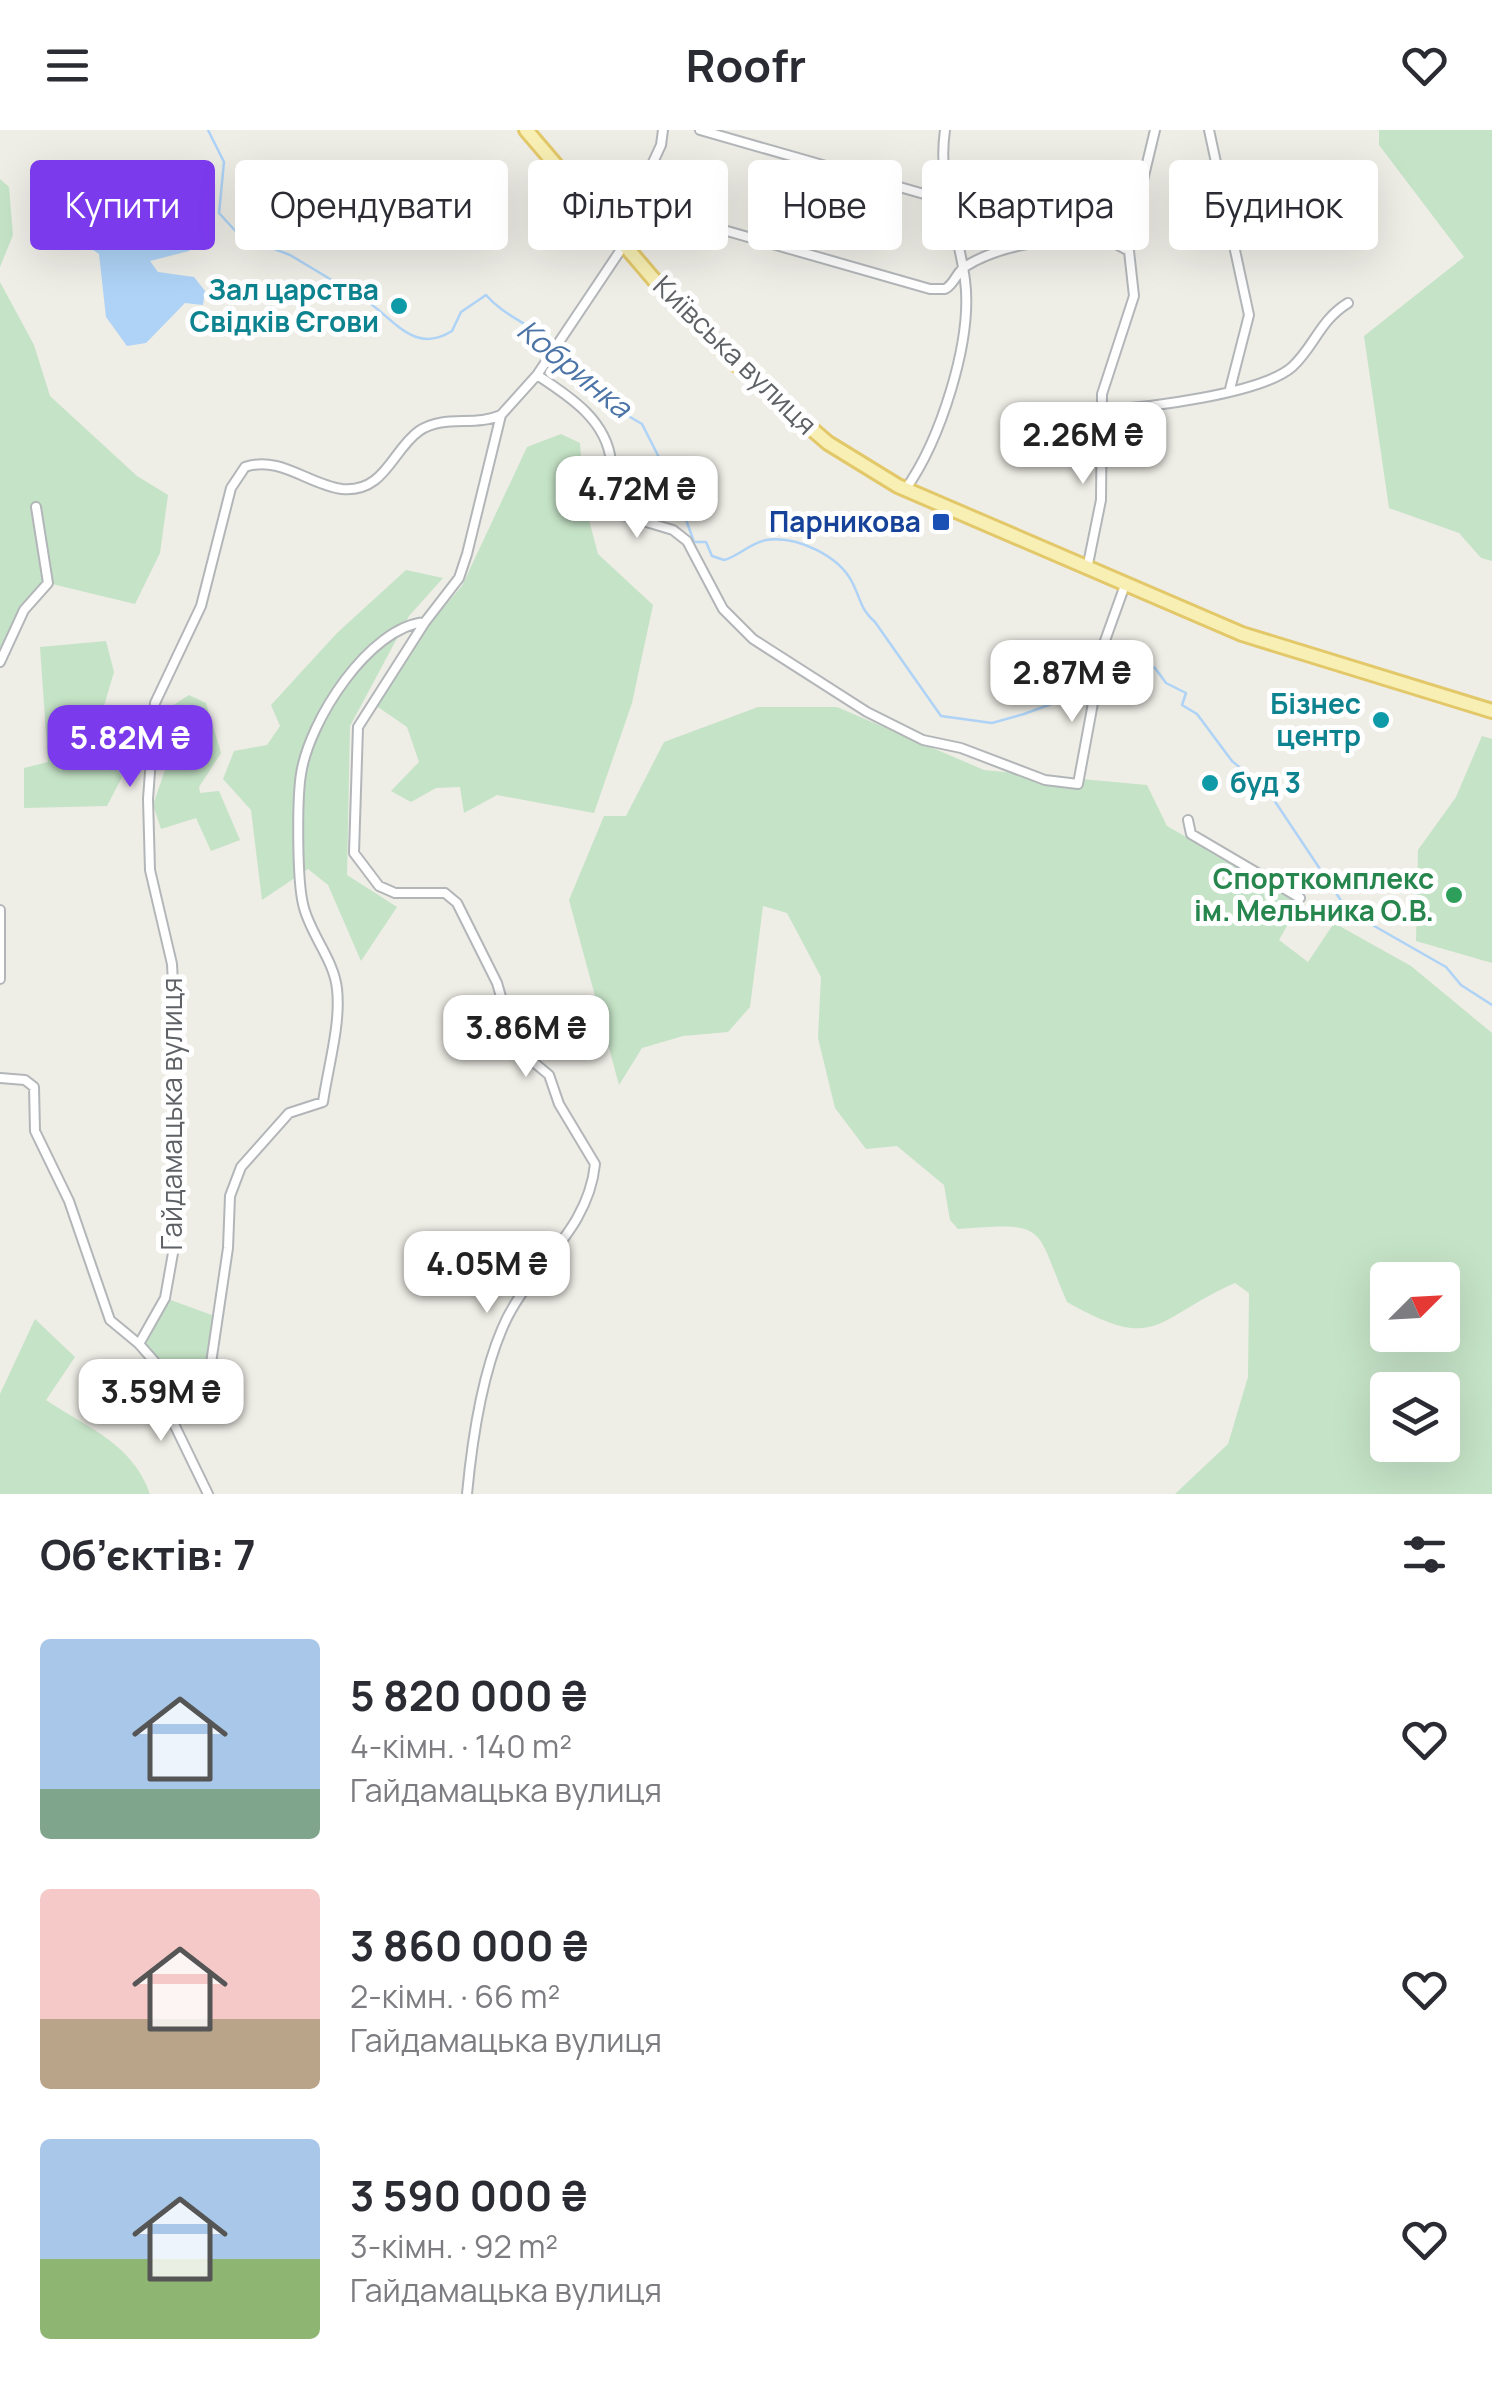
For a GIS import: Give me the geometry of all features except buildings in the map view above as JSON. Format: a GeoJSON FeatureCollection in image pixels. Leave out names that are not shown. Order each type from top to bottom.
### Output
{"type":"FeatureCollection","features":[{"type":"Feature","properties":{"kind":"main road","name":"Київська вулиця"},"geometry":{"type":"LineString","coordinates":[[526,130],[551,160]]}},
{"type":"Feature","properties":{"kind":"main road","name":"Київська вулиця"},"geometry":{"type":"LineString","coordinates":[[628,250],[706,336],[792,414],[828,443],[905,490],[1242,634],[1492,711]]}},
{"type":"Feature","properties":{"kind":"street","name":"Гайдамацька вулиця"},"geometry":{"type":"LineString","coordinates":[[655,160],[663,130]]}},
{"type":"Feature","properties":{"kind":"street"},"geometry":{"type":"LineString","coordinates":[[700,130],[922,193]]}},
{"type":"Feature","properties":{"kind":"street"},"geometry":{"type":"LineString","coordinates":[[942,160],[946,130]]}},
{"type":"Feature","properties":{"kind":"street"},"geometry":{"type":"LineString","coordinates":[[1148,160],[1155,130]]}},
{"type":"Feature","properties":{"kind":"street"},"geometry":{"type":"LineString","coordinates":[[1209,130],[1249,314],[1230,389]]}},
{"type":"Feature","properties":{"kind":"street"},"geometry":{"type":"LineString","coordinates":[[728,231],[930,290],[950,288],[963,268],[1008,250]]}},
{"type":"Feature","properties":{"kind":"street","name":"Гайдамацька вулиця"},"geometry":{"type":"LineString","coordinates":[[140,1344],[165,1298],[173,1254],[178,1085],[172,964],[152,887],[148,799],[155,703],[201,606],[230,488],[245,467],[255,464],[342,489],[363,486],[383,476],[409,440],[430,425],[485,422],[501,414],[537,375],[616,250]]}},
{"type":"Feature","properties":{"kind":"street"},"geometry":{"type":"LineString","coordinates":[[905,490],[932,445],[963,335],[963,268],[958,250]]}},
{"type":"Feature","properties":{"kind":"street"},"geometry":{"type":"LineString","coordinates":[[1087,569],[1101,500],[1102,394],[1134,296],[1126,250]]}},
{"type":"Feature","properties":{"kind":"street"},"geometry":{"type":"LineString","coordinates":[[1102,410],[1151,407],[1230,389],[1290,368],[1320,325],[1348,303]]}},
{"type":"Feature","properties":{"kind":"street"},"geometry":{"type":"LineString","coordinates":[[537,375],[568,395],[606,438],[614,498],[623,515],[672,530],[687,540],[723,609],[753,639],[784,655],[867,712],[922,740],[961,748],[1045,780],[1078,784],[1097,669],[1125,585]]}},
{"type":"Feature","properties":{"kind":"street","name":"Гайдамацька вулиця"},"geometry":{"type":"LineString","coordinates":[[468,1494],[501,1329],[578,1223],[595,1164],[559,1104],[549,1075],[525,1055],[509,1024],[497,983],[456,903],[446,893],[411,896],[379,886],[354,853],[358,727],[458,578],[468,554],[476,502],[501,414]]}},
{"type":"Feature","properties":{"kind":"street"},"geometry":{"type":"LineString","coordinates":[[0,662],[24,610],[48,583],[36,506]]}},
{"type":"Feature","properties":{"kind":"street","name":"Гайдамацька вулиця"},"geometry":{"type":"LineString","coordinates":[[188,1392],[210,1370],[228,1248],[230,1196],[241,1167],[289,1113],[323,1102],[337,988],[302,904],[301,774],[312,741],[346,676],[405,624],[425,622]]}},
{"type":"Feature","properties":{"kind":"street"},"geometry":{"type":"LineString","coordinates":[[1080,686],[1097,669]]}},
{"type":"Feature","properties":{"kind":"street"},"geometry":{"type":"LineString","coordinates":[[1188,820],[1191,834],[1300,898]]}},
{"type":"Feature","properties":{"kind":"street"},"geometry":{"type":"LineString","coordinates":[[0,910],[0,979]]}},
{"type":"Feature","properties":{"kind":"street"},"geometry":{"type":"LineString","coordinates":[[0,1078],[25,1080],[34,1087],[35,1132],[69,1201],[110,1320],[140,1344],[168,1378],[188,1392],[177,1408],[174,1424],[208,1494]]}},
{"type":"Feature","properties":{"kind":"green space"},"geometry":{"type":"Polygon","coordinates":[[[1379,130],[1492,130],[1492,561],[1481,558],[1459,533],[1389,508],[1364,336],[1464,257],[1379,145],[1379,130]]]}},
{"type":"Feature","properties":{"kind":"green space"},"geometry":{"type":"Polygon","coordinates":[[[0,179],[9,187],[13,235],[0,267],[0,179]]]}},
{"type":"Feature","properties":{"kind":"green space"},"geometry":{"type":"Polygon","coordinates":[[[0,282],[34,345],[50,396],[137,476],[168,495],[160,553],[135,604],[48,583],[24,610],[0,662],[0,282]]]}},
{"type":"Feature","properties":{"kind":"green space"},"geometry":{"type":"Polygon","coordinates":[[[561,434],[580,443],[584,501],[598,554],[653,605],[632,703],[594,813],[497,795],[464,813],[460,787],[436,788],[411,802],[391,791],[419,762],[407,727],[375,705],[424,630],[462,586],[527,447],[561,434]]]}},
{"type":"Feature","properties":{"kind":"green space"},"geometry":{"type":"Polygon","coordinates":[[[406,570],[443,578],[409,616],[350,726],[347,875],[397,907],[361,961],[328,885],[308,869],[262,900],[251,810],[223,779],[234,751],[267,745],[280,726],[271,705],[337,633],[406,570]]]}},
{"type":"Feature","properties":{"kind":"green space"},"geometry":{"type":"Polygon","coordinates":[[[106,641],[114,672],[96,733],[122,777],[107,806],[24,808],[24,768],[48,762],[40,647],[106,641]]]}},
{"type":"Feature","properties":{"kind":"green space"},"geometry":{"type":"Polygon","coordinates":[[[189,695],[206,703],[221,753],[199,787],[200,793],[219,791],[240,840],[211,851],[196,818],[161,829],[153,805],[167,764],[158,744],[164,711],[189,695]]]}},
{"type":"Feature","properties":{"kind":"green space"},"geometry":{"type":"Polygon","coordinates":[[[758,707],[837,707],[984,770],[1147,785],[1167,826],[1300,903],[1279,940],[1308,962],[1334,923],[1411,966],[1492,1033],[1492,1494],[1175,1494],[1228,1444],[1248,1377],[1249,1293],[1235,1283],[1155,1326],[1121,1326],[1067,1302],[1035,1234],[1009,1227],[958,1229],[950,1220],[944,1185],[897,1146],[866,1149],[835,1108],[818,1038],[821,977],[787,913],[763,906],[750,1007],[728,1032],[683,1036],[642,1048],[619,1085],[569,900],[604,816],[626,816],[664,742],[758,707]]]}},
{"type":"Feature","properties":{"kind":"green space","name":"Спорткомплекс ім. Мельника О.В."},"geometry":{"type":"Polygon","coordinates":[[[1482,736],[1492,739],[1492,963],[1416,941],[1418,850],[1456,797],[1482,736]]]}},
{"type":"Feature","properties":{"kind":"green space"},"geometry":{"type":"Polygon","coordinates":[[[165,1298],[220,1318],[210,1370],[188,1392],[139,1344],[165,1298]]]}},
{"type":"Feature","properties":{"kind":"green space"},"geometry":{"type":"Polygon","coordinates":[[[35,1319],[75,1357],[46,1400],[121,1449],[150,1494],[0,1494],[0,1394],[35,1319]]]}},
{"type":"Feature","properties":{"kind":"water"},"geometry":{"type":"Polygon","coordinates":[[[93,250],[190,250],[150,261],[158,272],[194,277],[205,291],[203,305],[185,303],[146,343],[127,346],[106,317],[99,254],[93,250]]]}},
{"type":"Feature","properties":{"kind":"waterway","name":"Кобринка"},"geometry":{"type":"LineString","coordinates":[[208,130],[224,162],[219,213],[240,236],[290,255],[350,291]]}},
{"type":"Feature","properties":{"kind":"waterway","name":"Кобринка"},"geometry":{"type":"LineString","coordinates":[[362,298],[404,331],[425,339],[452,331],[461,312],[486,295],[551,345]]}},
{"type":"Feature","properties":{"kind":"waterway","name":"Кобринка"},"geometry":{"type":"LineString","coordinates":[[557,351],[587,385],[600,388],[601,400],[642,424],[675,489],[694,542],[706,542],[712,556],[724,560],[760,542],[778,539],[803,544],[827,556],[846,573],[866,613],[941,716],[992,723],[1076,695],[1092,674],[1114,659],[1155,668],[1166,683],[1186,693],[1182,705],[1197,714],[1232,761],[1268,791],[1348,911],[1446,967],[1461,985],[1492,1005]]}},
{"type":"Feature","properties":{"kind":"place","name":"Зал царства Свідків Єгови"},"geometry":{"type":"Point","coordinates":[399,306]}},
{"type":"Feature","properties":{"kind":"place","name":"Парникова"},"geometry":{"type":"Point","coordinates":[941,522]}},
{"type":"Feature","properties":{"kind":"place","name":"Бізнес центр"},"geometry":{"type":"Point","coordinates":[1381,720]}},
{"type":"Feature","properties":{"kind":"place","name":"буд 3"},"geometry":{"type":"Point","coordinates":[1210,783]}},
{"type":"Feature","properties":{"kind":"place","name":"Спорткомплекс ім. Мельника О.В."},"geometry":{"type":"Point","coordinates":[1454,895]}}]}
